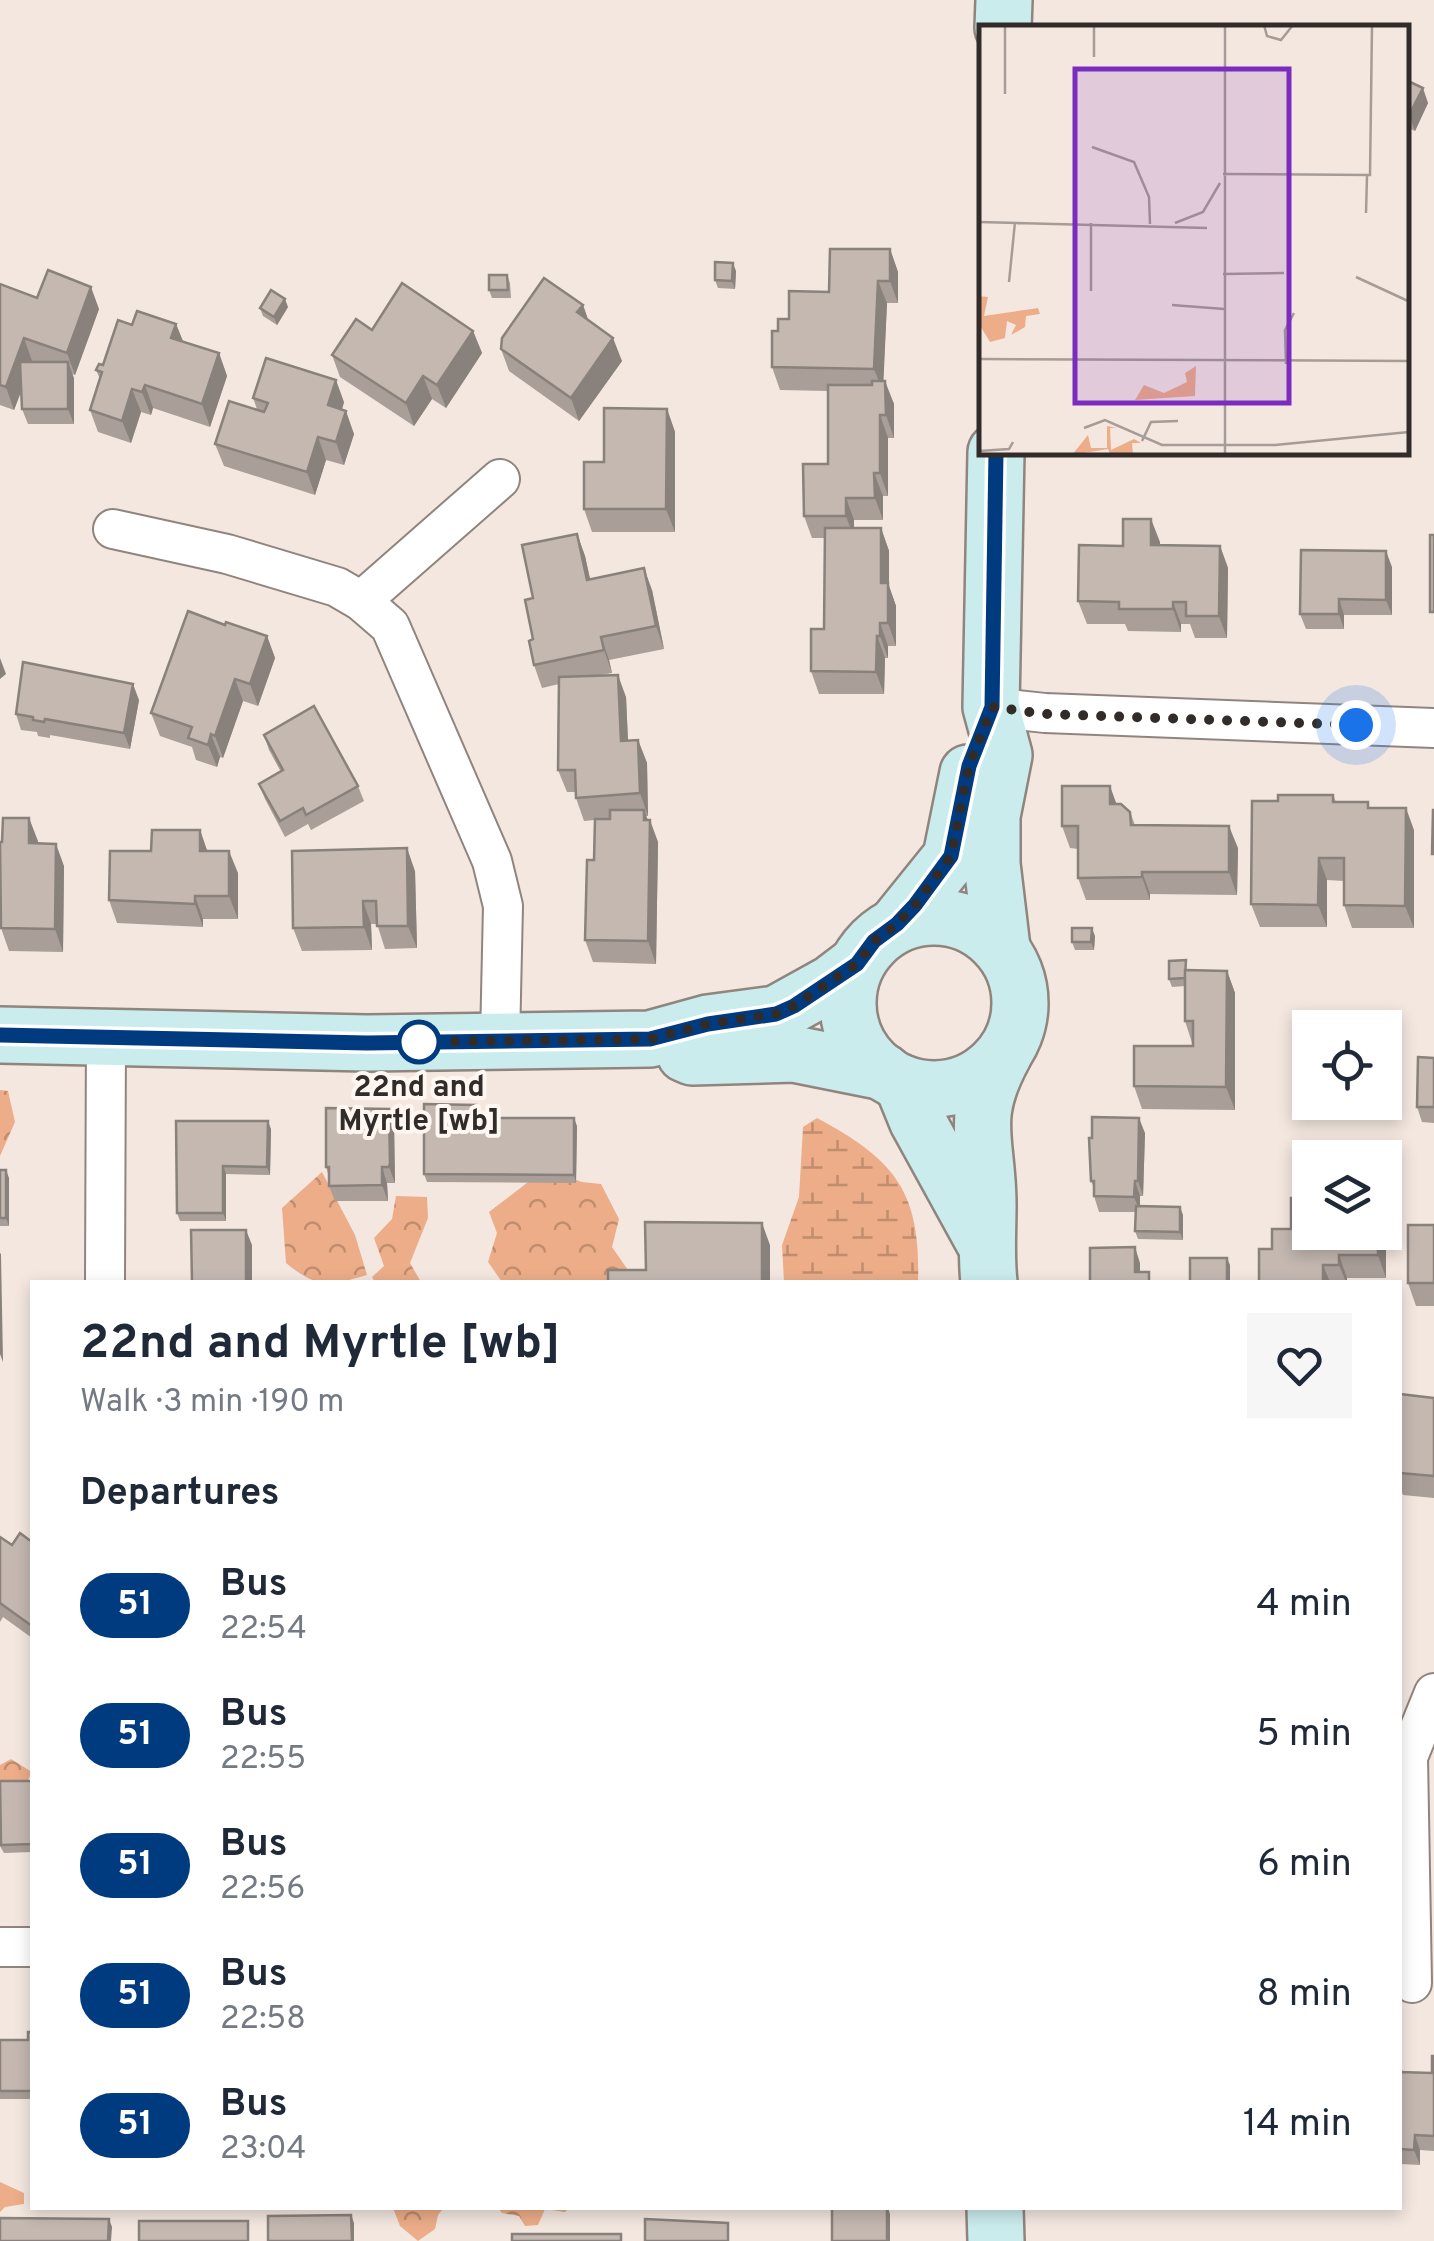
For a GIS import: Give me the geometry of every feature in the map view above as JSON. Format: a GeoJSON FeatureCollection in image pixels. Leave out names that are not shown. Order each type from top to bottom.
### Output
{"type":"FeatureCollection","features":[{"type":"Feature","properties":{"kind":"street"},"geometry":{"type":"LineString","coordinates":[[1003,25],[1004,0]]}},
{"type":"Feature","properties":{"kind":"street"},"geometry":{"type":"LineString","coordinates":[[996,455],[992,707],[1004,754],[992,816],[992,864],[1002,948]]}},
{"type":"Feature","properties":{"kind":"street"},"geometry":{"type":"LineString","coordinates":[[361,601],[500,478]]}},
{"type":"Feature","properties":{"kind":"street"},"geometry":{"type":"LineString","coordinates":[[112,529],[227,554],[337,587],[390,626],[492,861],[503,906],[500,1040]]}},
{"type":"Feature","properties":{"kind":"street"},"geometry":{"type":"LineString","coordinates":[[992,707],[1045,714],[1434,728]]}},
{"type":"Feature","properties":{"kind":"street"},"geometry":{"type":"LineString","coordinates":[[0,1034],[367,1043],[650,1039],[708,1024],[776,1014],[832,983],[857,964],[874,941],[897,924],[951,856],[969,766],[992,707]]}},
{"type":"Feature","properties":{"kind":"street"},"geometry":{"type":"LineString","coordinates":[[897,924],[925,916],[953,918],[980,929],[1002,948],[1016,972],[1021,1000],[1017,1028],[990,1080],[981,1114],[988,1204],[986,1262]]}},
{"type":"Feature","properties":{"kind":"street"},"geometry":{"type":"LineString","coordinates":[[857,964],[848,991],[849,1019],[859,1046],[892,1078],[917,1120],[986,1262]]}},
{"type":"Feature","properties":{"kind":"street"},"geometry":{"type":"LineString","coordinates":[[104,1280],[106,1036]]}},
{"type":"Feature","properties":{"kind":"street"},"geometry":{"type":"LineString","coordinates":[[650,1039],[692,1058],[794,1054],[930,1090],[958,1086],[984,1074],[1004,1054]]}},
{"type":"Feature","properties":{"kind":"street"},"geometry":{"type":"LineString","coordinates":[[1415,1983],[1408,1757],[1434,1693]]}},
{"type":"Feature","properties":{"kind":"street"},"geometry":{"type":"LineString","coordinates":[[0,1947],[30,1947]]}},
{"type":"Feature","properties":{"kind":"street"},"geometry":{"type":"LineString","coordinates":[[996,2210],[996,2241]]}},
{"type":"Feature","properties":{"kind":"green space"},"geometry":{"type":"Polygon","coordinates":[[[0,1090],[8,1091],[15,1122],[0,1156],[0,1090]]]}},
{"type":"Feature","properties":{"kind":"green space"},"geometry":{"type":"Polygon","coordinates":[[[817,1118],[844,1133],[867,1149],[898,1182],[915,1225],[918,1280],[784,1280],[782,1245],[799,1197],[803,1127],[817,1118]]]}},
{"type":"Feature","properties":{"kind":"green space"},"geometry":{"type":"Polygon","coordinates":[[[545,1169],[601,1184],[619,1219],[612,1247],[628,1270],[616,1280],[501,1280],[488,1262],[497,1233],[489,1212],[545,1169]]]}},
{"type":"Feature","properties":{"kind":"green space"},"geometry":{"type":"Polygon","coordinates":[[[322,1172],[355,1235],[367,1275],[346,1280],[313,1280],[286,1263],[282,1208],[322,1172]]]}},
{"type":"Feature","properties":{"kind":"green space"},"geometry":{"type":"Polygon","coordinates":[[[396,1196],[427,1197],[428,1218],[410,1263],[420,1280],[372,1277],[384,1266],[374,1238],[392,1219],[396,1196]]]}},
{"type":"Feature","properties":{"kind":"green space"},"geometry":{"type":"Polygon","coordinates":[[[11,1759],[30,1771],[20,1796],[0,1796],[0,1765],[11,1759]]]}},
{"type":"Feature","properties":{"kind":"green space"},"geometry":{"type":"Polygon","coordinates":[[[0,2182],[24,2193],[24,2204],[5,2207],[0,2212],[0,2182]]]}},
{"type":"Feature","properties":{"kind":"green space"},"geometry":{"type":"Polygon","coordinates":[[[394,2210],[442,2210],[435,2229],[418,2241],[400,2226],[394,2210]]]}},
{"type":"Feature","properties":{"kind":"green space"},"geometry":{"type":"Polygon","coordinates":[[[500,2210],[545,2210],[538,2225],[525,2226],[519,2216],[500,2210]]]}},
{"type":"Feature","properties":{"kind":"building"},"geometry":{"type":"Polygon","coordinates":[[[1409,81],[1423,88],[1409,115],[1409,81]]]}},
{"type":"Feature","properties":{"kind":"building"},"geometry":{"type":"Polygon","coordinates":[[[830,249],[890,249],[890,281],[878,281],[874,369],[772,367],[772,331],[778,331],[778,319],[789,319],[789,291],[829,292],[830,249]]]}},
{"type":"Feature","properties":{"kind":"building"},"geometry":{"type":"Polygon","coordinates":[[[715,262],[733,263],[732,281],[715,280],[715,262]]]}},
{"type":"Feature","properties":{"kind":"building"},"geometry":{"type":"Polygon","coordinates":[[[48,270],[91,287],[67,353],[24,338],[6,387],[0,385],[0,284],[37,298],[48,270]]]}},
{"type":"Feature","properties":{"kind":"building"},"geometry":{"type":"Polygon","coordinates":[[[489,275],[507,275],[508,290],[489,290],[489,275]]]}},
{"type":"Feature","properties":{"kind":"building"},"geometry":{"type":"Polygon","coordinates":[[[544,278],[583,305],[577,312],[613,338],[571,398],[501,349],[502,338],[544,278]]]}},
{"type":"Feature","properties":{"kind":"building"},"geometry":{"type":"Polygon","coordinates":[[[402,283],[473,331],[437,385],[423,376],[406,403],[332,355],[356,319],[372,330],[402,283]]]}},
{"type":"Feature","properties":{"kind":"building"},"geometry":{"type":"Polygon","coordinates":[[[271,290],[285,299],[274,317],[260,308],[271,290]]]}},
{"type":"Feature","properties":{"kind":"building"},"geometry":{"type":"Polygon","coordinates":[[[137,311],[176,324],[171,338],[219,353],[202,404],[145,385],[142,392],[132,389],[122,421],[90,410],[102,372],[96,370],[99,364],[103,365],[118,320],[132,325],[137,311]]]}},
{"type":"Feature","properties":{"kind":"building"},"geometry":{"type":"Polygon","coordinates":[[[266,358],[336,380],[328,405],[346,411],[336,442],[318,437],[307,472],[215,444],[229,401],[264,412],[268,403],[253,398],[266,358]]]}},
{"type":"Feature","properties":{"kind":"building"},"geometry":{"type":"Polygon","coordinates":[[[20,362],[68,362],[68,409],[22,409],[20,362]]]}},
{"type":"Feature","properties":{"kind":"building"},"geometry":{"type":"Polygon","coordinates":[[[872,381],[885,381],[886,415],[880,415],[880,473],[874,473],[875,498],[846,498],[846,516],[804,516],[803,464],[828,464],[828,385],[872,385],[872,381]]]}},
{"type":"Feature","properties":{"kind":"building"},"geometry":{"type":"Polygon","coordinates":[[[604,408],[667,409],[666,509],[584,509],[584,462],[604,462],[604,408]]]}},
{"type":"Feature","properties":{"kind":"building"},"geometry":{"type":"Polygon","coordinates":[[[1123,519],[1151,519],[1151,545],[1220,546],[1219,616],[1186,616],[1186,602],[1173,602],[1173,609],[1119,609],[1119,602],[1078,601],[1079,545],[1123,546],[1123,519]]]}},
{"type":"Feature","properties":{"kind":"building"},"geometry":{"type":"Polygon","coordinates":[[[825,528],[881,528],[881,583],[888,583],[888,623],[880,623],[876,672],[811,671],[811,629],[824,629],[825,528]]]}},
{"type":"Feature","properties":{"kind":"building"},"geometry":{"type":"Polygon","coordinates":[[[577,534],[587,580],[644,568],[656,626],[601,637],[604,650],[534,665],[525,600],[533,598],[522,545],[577,534]]]}},
{"type":"Feature","properties":{"kind":"building"},"geometry":{"type":"Polygon","coordinates":[[[1430,535],[1434,535],[1434,612],[1430,612],[1430,535]]]}},
{"type":"Feature","properties":{"kind":"building"},"geometry":{"type":"Polygon","coordinates":[[[1301,550],[1386,551],[1386,600],[1339,599],[1339,614],[1300,614],[1301,550]]]}},
{"type":"Feature","properties":{"kind":"building"},"geometry":{"type":"Polygon","coordinates":[[[188,611],[267,636],[250,684],[235,679],[215,736],[211,734],[208,745],[188,738],[192,727],[151,713],[188,611]]]}},
{"type":"Feature","properties":{"kind":"building"},"geometry":{"type":"Polygon","coordinates":[[[23,662],[133,684],[124,733],[45,719],[44,722],[16,714],[23,662]]]}},
{"type":"Feature","properties":{"kind":"building"},"geometry":{"type":"Polygon","coordinates":[[[618,675],[621,741],[638,740],[640,793],[576,798],[575,770],[558,770],[559,677],[618,675]]]}},
{"type":"Feature","properties":{"kind":"building"},"geometry":{"type":"Polygon","coordinates":[[[314,706],[358,786],[306,815],[303,808],[280,821],[259,784],[283,770],[264,735],[314,706]]]}},
{"type":"Feature","properties":{"kind":"building"},"geometry":{"type":"Polygon","coordinates":[[[1062,786],[1110,786],[1110,804],[1121,804],[1130,812],[1131,825],[1229,826],[1229,872],[1142,872],[1142,877],[1078,878],[1078,826],[1062,826],[1062,786]]]}},
{"type":"Feature","properties":{"kind":"building"},"geometry":{"type":"Polygon","coordinates":[[[1278,795],[1333,795],[1333,802],[1368,802],[1368,808],[1406,808],[1405,906],[1344,905],[1344,858],[1319,858],[1318,905],[1251,904],[1252,801],[1278,801],[1278,795]]]}},
{"type":"Feature","properties":{"kind":"building"},"geometry":{"type":"Polygon","coordinates":[[[610,810],[644,810],[644,820],[650,820],[648,941],[585,940],[587,860],[594,860],[595,819],[610,819],[610,810]]]}},
{"type":"Feature","properties":{"kind":"building"},"geometry":{"type":"Polygon","coordinates":[[[1433,810],[1434,854],[1432,854],[1433,810]]]}},
{"type":"Feature","properties":{"kind":"building"},"geometry":{"type":"Polygon","coordinates":[[[3,818],[29,818],[29,843],[56,844],[55,929],[1,928],[3,818]]]}},
{"type":"Feature","properties":{"kind":"building"},"geometry":{"type":"Polygon","coordinates":[[[152,830],[200,830],[200,851],[229,851],[229,896],[195,896],[195,904],[109,900],[110,851],[151,851],[152,830]]]}},
{"type":"Feature","properties":{"kind":"building"},"geometry":{"type":"Polygon","coordinates":[[[407,848],[408,926],[377,926],[376,901],[363,901],[364,927],[293,928],[292,851],[407,848]]]}},
{"type":"Feature","properties":{"kind":"building"},"geometry":{"type":"Polygon","coordinates":[[[1072,928],[1092,928],[1091,942],[1072,942],[1072,928]]]}},
{"type":"Feature","properties":{"kind":"building"},"geometry":{"type":"Polygon","coordinates":[[[1186,960],[1185,978],[1169,979],[1169,961],[1186,960]]]}},
{"type":"Feature","properties":{"kind":"building"},"geometry":{"type":"Polygon","coordinates":[[[1185,970],[1227,971],[1226,1087],[1134,1086],[1134,1046],[1193,1046],[1193,1021],[1185,1021],[1185,970]]]}},
{"type":"Feature","properties":{"kind":"building"},"geometry":{"type":"Polygon","coordinates":[[[1418,1057],[1434,1058],[1434,1107],[1417,1107],[1418,1057]]]}},
{"type":"Feature","properties":{"kind":"building"},"geometry":{"type":"Polygon","coordinates":[[[424,1104],[476,1105],[476,1118],[574,1118],[574,1175],[424,1174],[424,1104]]]}},
{"type":"Feature","properties":{"kind":"building"},"geometry":{"type":"Polygon","coordinates":[[[326,1108],[389,1109],[390,1163],[389,1167],[382,1167],[382,1185],[329,1186],[326,1108]]]}},
{"type":"Feature","properties":{"kind":"building"},"geometry":{"type":"Polygon","coordinates":[[[1092,1117],[1139,1118],[1134,1197],[1094,1196],[1089,1138],[1092,1117]]]}},
{"type":"Feature","properties":{"kind":"building"},"geometry":{"type":"Polygon","coordinates":[[[176,1121],[268,1121],[267,1167],[223,1166],[223,1213],[177,1213],[176,1121]]]}},
{"type":"Feature","properties":{"kind":"building"},"geometry":{"type":"Polygon","coordinates":[[[0,1170],[6,1170],[6,1218],[0,1218],[0,1170]]]}},
{"type":"Feature","properties":{"kind":"building"},"geometry":{"type":"Polygon","coordinates":[[[1292,1198],[1292,1250],[1378,1250],[1378,1255],[1339,1255],[1339,1265],[1323,1265],[1323,1280],[1259,1280],[1259,1249],[1272,1249],[1272,1229],[1291,1229],[1292,1198]]]}},
{"type":"Feature","properties":{"kind":"building"},"geometry":{"type":"Polygon","coordinates":[[[1136,1206],[1180,1207],[1180,1232],[1135,1231],[1136,1206]]]}},
{"type":"Feature","properties":{"kind":"building"},"geometry":{"type":"Polygon","coordinates":[[[645,1222],[762,1223],[762,1280],[608,1280],[608,1270],[646,1270],[645,1222]]]}},
{"type":"Feature","properties":{"kind":"building"},"geometry":{"type":"Polygon","coordinates":[[[1408,1225],[1434,1225],[1434,1283],[1408,1283],[1408,1225]]]}},
{"type":"Feature","properties":{"kind":"building"},"geometry":{"type":"Polygon","coordinates":[[[191,1230],[246,1230],[246,1280],[192,1280],[191,1230]]]}},
{"type":"Feature","properties":{"kind":"building"},"geometry":{"type":"Polygon","coordinates":[[[1135,1247],[1135,1272],[1149,1272],[1149,1280],[1090,1280],[1090,1248],[1135,1247]]]}},
{"type":"Feature","properties":{"kind":"building"},"geometry":{"type":"Polygon","coordinates":[[[1190,1258],[1227,1258],[1227,1280],[1190,1280],[1190,1258]]]}},
{"type":"Feature","properties":{"kind":"building"},"geometry":{"type":"Polygon","coordinates":[[[1402,1394],[1434,1398],[1434,1476],[1402,1473],[1402,1394]]]}},
{"type":"Feature","properties":{"kind":"building"},"geometry":{"type":"Polygon","coordinates":[[[20,1533],[30,1540],[30,1625],[0,1603],[0,1537],[12,1545],[20,1533]]]}},
{"type":"Feature","properties":{"kind":"building"},"geometry":{"type":"Polygon","coordinates":[[[0,1781],[30,1781],[30,1844],[1,1845],[0,1781]]]}},
{"type":"Feature","properties":{"kind":"building"},"geometry":{"type":"Polygon","coordinates":[[[30,2032],[30,2091],[0,2091],[0,2040],[28,2040],[30,2032]]]}},
{"type":"Feature","properties":{"kind":"building"},"geometry":{"type":"Polygon","coordinates":[[[1434,2056],[1434,2136],[1415,2135],[1414,2150],[1402,2149],[1402,2072],[1432,2073],[1434,2056]]]}},
{"type":"Feature","properties":{"kind":"building"},"geometry":{"type":"Polygon","coordinates":[[[832,2210],[887,2210],[887,2241],[832,2241],[832,2210]]]}},
{"type":"Feature","properties":{"kind":"building"},"geometry":{"type":"Polygon","coordinates":[[[351,2215],[352,2241],[268,2241],[268,2216],[351,2215]]]}},
{"type":"Feature","properties":{"kind":"building"},"geometry":{"type":"Polygon","coordinates":[[[0,2218],[109,2219],[108,2241],[0,2241],[0,2218]]]}},
{"type":"Feature","properties":{"kind":"building"},"geometry":{"type":"Polygon","coordinates":[[[645,2219],[728,2223],[728,2241],[645,2241],[645,2219]]]}},
{"type":"Feature","properties":{"kind":"building"},"geometry":{"type":"Polygon","coordinates":[[[139,2221],[248,2221],[248,2241],[139,2241],[139,2221]]]}},
{"type":"Feature","properties":{"kind":"building"},"geometry":{"type":"Polygon","coordinates":[[[512,2234],[621,2234],[621,2241],[512,2241],[512,2234]]]}},
{"type":"Feature","properties":{"kind":"bus line","name":"51"},"geometry":{"type":"LineString","coordinates":[[0,1035],[367,1043],[650,1039],[708,1024],[776,1014],[794,1006],[857,964],[874,941],[915,905],[951,856],[969,766],[992,707],[996,455]]}},
{"type":"Feature","properties":{"kind":"place","name":"22nd and Myrtle [wb]"},"geometry":{"type":"Point","coordinates":[419,1042]}},
{"type":"Feature","properties":{"kind":"route"},"geometry":{"type":"LineString","coordinates":[[419,1042],[650,1039],[708,1024],[776,1014],[794,1006],[857,964],[874,941],[915,905],[951,856],[969,766],[992,707],[1045,714],[1356,725]]}}]}
